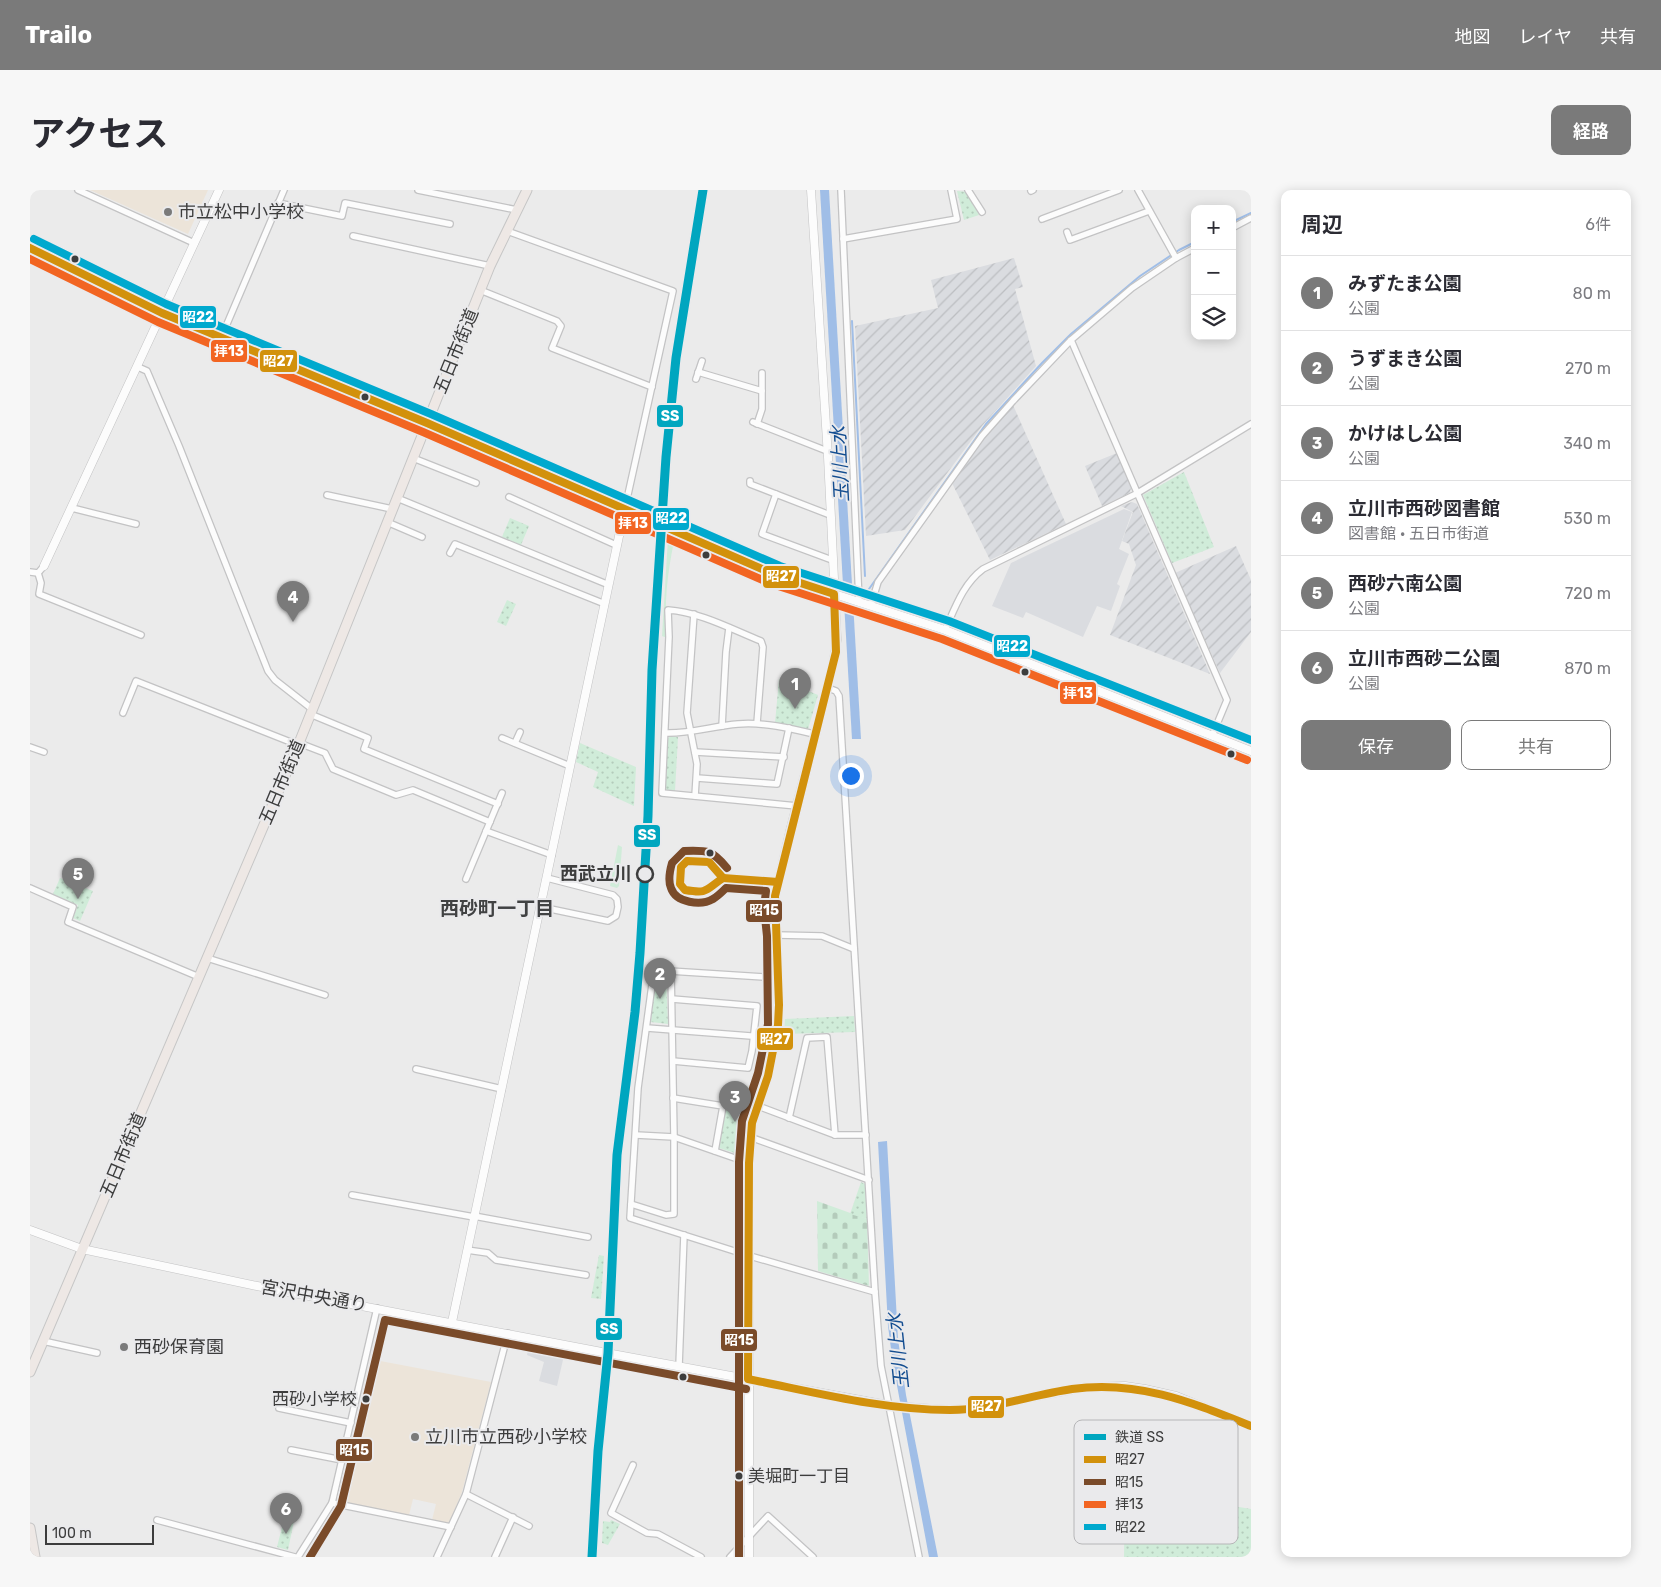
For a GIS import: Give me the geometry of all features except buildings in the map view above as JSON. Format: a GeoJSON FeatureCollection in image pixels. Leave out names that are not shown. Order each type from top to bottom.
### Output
{"type":"FeatureCollection","features":[{"type":"Feature","properties":{"kind":"main road","name":"五日市街道"},"geometry":{"type":"LineString","coordinates":[[30,1372],[298,744],[490,266],[527,190]]}},
{"type":"Feature","properties":{"kind":"main road"},"geometry":{"type":"LineString","coordinates":[[30,1528],[35,1557]]}},
{"type":"Feature","properties":{"kind":"street"},"geometry":{"type":"LineString","coordinates":[[78,190],[194,243]]}},
{"type":"Feature","properties":{"kind":"street"},"geometry":{"type":"LineString","coordinates":[[38,573],[44,566],[72,508],[219,190]]}},
{"type":"Feature","properties":{"kind":"street"},"geometry":{"type":"LineString","coordinates":[[220,338],[284,190]]}},
{"type":"Feature","properties":{"kind":"street"},"geometry":{"type":"LineString","coordinates":[[418,190],[517,210]]}},
{"type":"Feature","properties":{"kind":"street"},"geometry":{"type":"LineString","coordinates":[[749,1557],[750,1137],[768,1076],[776,1038],[779,1005],[777,935],[774,908],[778,882],[836,652],[828,451],[810,190]]}},
{"type":"Feature","properties":{"kind":"street"},"geometry":{"type":"LineString","coordinates":[[842,190],[856,600]]}},
{"type":"Feature","properties":{"kind":"street"},"geometry":{"type":"LineString","coordinates":[[843,239],[957,219],[951,190]]}},
{"type":"Feature","properties":{"kind":"street"},"geometry":{"type":"LineString","coordinates":[[968,190],[982,212]]}},
{"type":"Feature","properties":{"kind":"street"},"geometry":{"type":"LineString","coordinates":[[1042,219],[1119,190]]}},
{"type":"Feature","properties":{"kind":"street"},"geometry":{"type":"LineString","coordinates":[[1138,190],[1175,258]]}},
{"type":"Feature","properties":{"kind":"street"},"geometry":{"type":"LineString","coordinates":[[278,203],[342,216],[345,203],[450,224]]}},
{"type":"Feature","properties":{"kind":"street"},"geometry":{"type":"LineString","coordinates":[[1066,232],[1070,240],[1149,210]]}},
{"type":"Feature","properties":{"kind":"street"},"geometry":{"type":"LineString","coordinates":[[1236,226],[1251,218]]}},
{"type":"Feature","properties":{"kind":"street"},"geometry":{"type":"LineString","coordinates":[[452,1322],[616,545],[672,291],[507,230]]}},
{"type":"Feature","properties":{"kind":"street"},"geometry":{"type":"LineString","coordinates":[[353,236],[490,266]]}},
{"type":"Feature","properties":{"kind":"street"},"geometry":{"type":"LineString","coordinates":[[30,248],[162,313],[427,422],[776,575],[945,630],[1251,752]]}},
{"type":"Feature","properties":{"kind":"street"},"geometry":{"type":"LineString","coordinates":[[871,605],[878,582],[982,436],[1071,340],[1130,286],[1191,250]]}},
{"type":"Feature","properties":{"kind":"street"},"geometry":{"type":"LineString","coordinates":[[480,290],[557,321],[560,326],[552,348],[652,387]]}},
{"type":"Feature","properties":{"kind":"street"},"geometry":{"type":"LineString","coordinates":[[1071,340],[1136,494],[1227,700],[1212,736]]}},
{"type":"Feature","properties":{"kind":"street"},"geometry":{"type":"LineString","coordinates":[[696,379],[702,360]]}},
{"type":"Feature","properties":{"kind":"street"},"geometry":{"type":"LineString","coordinates":[[138,367],[147,371],[179,446],[268,671],[275,680],[311,712],[368,738],[364,749],[498,804]]}},
{"type":"Feature","properties":{"kind":"street"},"geometry":{"type":"LineString","coordinates":[[698,372],[762,391]]}},
{"type":"Feature","properties":{"kind":"street"},"geometry":{"type":"LineString","coordinates":[[762,373],[762,409],[755,423],[828,451]]}},
{"type":"Feature","properties":{"kind":"street"},"geometry":{"type":"LineString","coordinates":[[945,630],[966,586],[983,569],[1136,494],[1251,424]]}},
{"type":"Feature","properties":{"kind":"street"},"geometry":{"type":"LineString","coordinates":[[413,458],[476,483]]}},
{"type":"Feature","properties":{"kind":"street"},"geometry":{"type":"LineString","coordinates":[[750,481],[750,484],[830,515]]}},
{"type":"Feature","properties":{"kind":"street"},"geometry":{"type":"LineString","coordinates":[[776,494],[762,534],[832,560]]}},
{"type":"Feature","properties":{"kind":"street"},"geometry":{"type":"LineString","coordinates":[[327,495],[392,509]]}},
{"type":"Feature","properties":{"kind":"street"},"geometry":{"type":"LineString","coordinates":[[509,497],[515,502],[568,528],[616,545]]}},
{"type":"Feature","properties":{"kind":"street"},"geometry":{"type":"LineString","coordinates":[[397,498],[609,585]]}},
{"type":"Feature","properties":{"kind":"street"},"geometry":{"type":"LineString","coordinates":[[72,508],[136,524]]}},
{"type":"Feature","properties":{"kind":"street"},"geometry":{"type":"LineString","coordinates":[[387,522],[422,536]]}},
{"type":"Feature","properties":{"kind":"street"},"geometry":{"type":"LineString","coordinates":[[450,553],[455,544],[605,604]]}},
{"type":"Feature","properties":{"kind":"street"},"geometry":{"type":"LineString","coordinates":[[30,572],[38,573]]}},
{"type":"Feature","properties":{"kind":"street"},"geometry":{"type":"LineString","coordinates":[[38,573],[41,583],[39,594],[140,635]]}},
{"type":"Feature","properties":{"kind":"street"},"geometry":{"type":"LineString","coordinates":[[756,723],[761,641],[694,614],[668,610],[670,637],[662,794],[797,806]]}},
{"type":"Feature","properties":{"kind":"street"},"geometry":{"type":"LineString","coordinates":[[694,614],[687,713],[697,764],[695,796]]}},
{"type":"Feature","properties":{"kind":"street"},"geometry":{"type":"LineString","coordinates":[[722,726],[728,628]]}},
{"type":"Feature","properties":{"kind":"street"},"geometry":{"type":"LineString","coordinates":[[123,713],[136,680],[325,753],[333,769],[351,777],[396,795],[413,790],[490,822]]}},
{"type":"Feature","properties":{"kind":"street"},"geometry":{"type":"LineString","coordinates":[[828,688],[839,696],[881,1366],[892,1405],[919,1557]]}},
{"type":"Feature","properties":{"kind":"street"},"geometry":{"type":"LineString","coordinates":[[665,732],[682,734],[722,726],[756,723],[814,734]]}},
{"type":"Feature","properties":{"kind":"street"},"geometry":{"type":"LineString","coordinates":[[696,778],[777,784],[789,728]]}},
{"type":"Feature","properties":{"kind":"street"},"geometry":{"type":"LineString","coordinates":[[515,743],[520,732]]}},
{"type":"Feature","properties":{"kind":"street"},"geometry":{"type":"LineString","coordinates":[[502,738],[570,766]]}},
{"type":"Feature","properties":{"kind":"street"},"geometry":{"type":"LineString","coordinates":[[30,747],[44,752]]}},
{"type":"Feature","properties":{"kind":"street"},"geometry":{"type":"LineString","coordinates":[[695,752],[784,757]]}},
{"type":"Feature","properties":{"kind":"street"},"geometry":{"type":"LineString","coordinates":[[466,879],[502,793]]}},
{"type":"Feature","properties":{"kind":"street"},"geometry":{"type":"LineString","coordinates":[[486,831],[552,855]]}},
{"type":"Feature","properties":{"kind":"street"},"geometry":{"type":"LineString","coordinates":[[687,861],[709,862],[712,864],[718,878],[709,890],[704,892],[685,890],[680,884],[681,867],[687,861]]}},
{"type":"Feature","properties":{"kind":"street"},"geometry":{"type":"LineString","coordinates":[[541,907],[608,921],[616,916],[618,907],[617,899],[613,895],[547,878]]}},
{"type":"Feature","properties":{"kind":"street"},"geometry":{"type":"LineString","coordinates":[[718,878],[778,882]]}},
{"type":"Feature","properties":{"kind":"street"},"geometry":{"type":"LineString","coordinates":[[30,888],[73,907],[68,922],[199,976]]}},
{"type":"Feature","properties":{"kind":"street"},"geometry":{"type":"LineString","coordinates":[[777,935],[822,936],[854,950]]}},
{"type":"Feature","properties":{"kind":"street"},"geometry":{"type":"LineString","coordinates":[[207,958],[325,996]]}},
{"type":"Feature","properties":{"kind":"street"},"geometry":{"type":"LineString","coordinates":[[778,978],[654,970],[638,1088],[630,1218],[750,1256],[875,1292]]}},
{"type":"Feature","properties":{"kind":"street"},"geometry":{"type":"LineString","coordinates":[[631,1204],[666,1215],[674,1214],[671,970]]}},
{"type":"Feature","properties":{"kind":"street"},"geometry":{"type":"LineString","coordinates":[[672,999],[757,1006],[748,1068],[673,1061]]}},
{"type":"Feature","properties":{"kind":"street"},"geometry":{"type":"LineString","coordinates":[[647,1028],[776,1038]]}},
{"type":"Feature","properties":{"kind":"street"},"geometry":{"type":"LineString","coordinates":[[789,1118],[807,1038],[828,1037],[835,1135]]}},
{"type":"Feature","properties":{"kind":"street"},"geometry":{"type":"LineString","coordinates":[[416,1069],[502,1089]]}},
{"type":"Feature","properties":{"kind":"street"},"geometry":{"type":"LineString","coordinates":[[673,1098],[723,1106],[715,1151]]}},
{"type":"Feature","properties":{"kind":"street"},"geometry":{"type":"LineString","coordinates":[[758,1106],[835,1135],[866,1134]]}},
{"type":"Feature","properties":{"kind":"street"},"geometry":{"type":"LineString","coordinates":[[636,1135],[674,1137],[749,1163]]}},
{"type":"Feature","properties":{"kind":"street"},"geometry":{"type":"LineString","coordinates":[[750,1137],[869,1180]]}},
{"type":"Feature","properties":{"kind":"street"},"geometry":{"type":"LineString","coordinates":[[352,1194],[584,1236],[579,1243]]}},
{"type":"Feature","properties":{"kind":"street","name":"宮沢中央通り"},"geometry":{"type":"LineString","coordinates":[[30,1230],[82,1249],[257,1286],[892,1405],[951,1410],[979,1407],[1086,1387],[1125,1386],[1176,1396],[1236,1420]]}},
{"type":"Feature","properties":{"kind":"street"},"geometry":{"type":"LineString","coordinates":[[679,1366],[684,1235]]}},
{"type":"Feature","properties":{"kind":"street"},"geometry":{"type":"LineString","coordinates":[[467,1250],[488,1253],[496,1260],[586,1275]]}},
{"type":"Feature","properties":{"kind":"street"},"geometry":{"type":"LineString","coordinates":[[157,1520],[297,1557],[332,1503],[377,1308]]}},
{"type":"Feature","properties":{"kind":"street"},"geometry":{"type":"LineString","coordinates":[[438,1557],[466,1494],[508,1333]]}},
{"type":"Feature","properties":{"kind":"street"},"geometry":{"type":"LineString","coordinates":[[43,1341],[97,1353]]}},
{"type":"Feature","properties":{"kind":"street"},"geometry":{"type":"LineString","coordinates":[[278,1408],[351,1423]]}},
{"type":"Feature","properties":{"kind":"street","name":"宮沢中央通り"},"geometry":{"type":"LineString","coordinates":[[1238,1421],[1251,1426]]}},
{"type":"Feature","properties":{"kind":"street"},"geometry":{"type":"LineString","coordinates":[[291,1450],[342,1460]]}},
{"type":"Feature","properties":{"kind":"street"},"geometry":{"type":"LineString","coordinates":[[633,1465],[611,1513],[647,1533],[658,1534],[701,1557]]}},
{"type":"Feature","properties":{"kind":"street"},"geometry":{"type":"LineString","coordinates":[[466,1494],[529,1526]]}},
{"type":"Feature","properties":{"kind":"street"},"geometry":{"type":"LineString","coordinates":[[332,1503],[451,1527]]}},
{"type":"Feature","properties":{"kind":"street"},"geometry":{"type":"LineString","coordinates":[[730,1557],[768,1516],[813,1557]]}},
{"type":"Feature","properties":{"kind":"street"},"geometry":{"type":"LineString","coordinates":[[495,1557],[513,1517]]}},
{"type":"Feature","properties":{"kind":"shaded area","name":"市立松中小学校"},"geometry":{"type":"Polygon","coordinates":[[[90,190],[208,190],[188,234],[90,190]]]}},
{"type":"Feature","properties":{"kind":"shaded area"},"geometry":{"type":"Polygon","coordinates":[[[1014,258],[1023,287],[1015,289],[1036,366],[982,426],[905,530],[866,536],[855,326],[938,308],[931,280],[1014,258]]]}},
{"type":"Feature","properties":{"kind":"shaded area"},"geometry":{"type":"Polygon","coordinates":[[[1013,405],[1066,524],[990,560],[952,483],[981,442],[1013,405]]]}},
{"type":"Feature","properties":{"kind":"shaded area"},"geometry":{"type":"Polygon","coordinates":[[[1117,453],[1131,487],[1130,493],[1102,506],[1085,466],[1117,453]]]}},
{"type":"Feature","properties":{"kind":"shaded area"},"geometry":{"type":"Polygon","coordinates":[[[1132,502],[1137,504],[1210,674],[1110,635],[1136,565],[1129,544],[1122,541],[1133,512],[1121,506],[1132,502]]]}},
{"type":"Feature","properties":{"kind":"shaded area"},"geometry":{"type":"Polygon","coordinates":[[[1124,509],[1132,512],[1119,549],[1129,554],[1117,584],[1120,586],[1111,611],[1097,606],[1083,637],[1026,612],[1023,618],[992,606],[1011,563],[1124,509]]]}},
{"type":"Feature","properties":{"kind":"shaded area"},"geometry":{"type":"Polygon","coordinates":[[[1236,546],[1251,580],[1251,632],[1220,673],[1175,573],[1236,546]]]}},
{"type":"Feature","properties":{"kind":"shaded area"},"geometry":{"type":"Polygon","coordinates":[[[529,1344],[565,1351],[557,1386],[539,1381],[544,1362],[527,1355],[529,1344]]]}},
{"type":"Feature","properties":{"kind":"shaded area","name":"立川市立西砂小学校"},"geometry":{"type":"Polygon","coordinates":[[[370,1359],[491,1382],[462,1492],[450,1521],[446,1523],[432,1520],[436,1504],[413,1499],[409,1515],[339,1501],[370,1359]]]}},
{"type":"Feature","properties":{"kind":"green space"},"geometry":{"type":"Polygon","coordinates":[[[957,191],[968,192],[979,215],[964,220],[957,191]]]}},
{"type":"Feature","properties":{"kind":"green space"},"geometry":{"type":"Polygon","coordinates":[[[1184,472],[1214,547],[1172,563],[1143,495],[1184,472]]]}},
{"type":"Feature","properties":{"kind":"green space"},"geometry":{"type":"Polygon","coordinates":[[[510,518],[529,526],[521,545],[502,537],[510,518]]]}},
{"type":"Feature","properties":{"kind":"green space"},"geometry":{"type":"Polygon","coordinates":[[[668,538],[674,539],[674,541],[667,590],[667,638],[662,636],[668,538]]]}},
{"type":"Feature","properties":{"kind":"green space"},"geometry":{"type":"Polygon","coordinates":[[[507,600],[516,604],[506,626],[497,622],[507,600]]]}},
{"type":"Feature","properties":{"kind":"green space"},"geometry":{"type":"Polygon","coordinates":[[[779,679],[818,695],[808,729],[775,723],[779,679]]]}},
{"type":"Feature","properties":{"kind":"green space"},"geometry":{"type":"Polygon","coordinates":[[[670,736],[678,737],[675,791],[667,791],[665,787],[668,739],[670,736]]]}},
{"type":"Feature","properties":{"kind":"green space"},"geometry":{"type":"Polygon","coordinates":[[[580,743],[636,767],[634,806],[593,787],[598,772],[576,762],[580,743]]]}},
{"type":"Feature","properties":{"kind":"green space"},"geometry":{"type":"Polygon","coordinates":[[[618,845],[622,847],[619,886],[617,888],[610,886],[618,845]]]}},
{"type":"Feature","properties":{"kind":"green space"},"geometry":{"type":"Polygon","coordinates":[[[60,878],[93,891],[80,921],[73,918],[78,905],[53,894],[60,878]]]}},
{"type":"Feature","properties":{"kind":"green space"},"geometry":{"type":"Polygon","coordinates":[[[656,975],[666,976],[668,1024],[651,1022],[656,975]]]}},
{"type":"Feature","properties":{"kind":"green space"},"geometry":{"type":"Polygon","coordinates":[[[854,1016],[855,1032],[784,1034],[785,1019],[854,1016]]]}},
{"type":"Feature","properties":{"kind":"green space"},"geometry":{"type":"Polygon","coordinates":[[[730,1083],[756,1088],[743,1134],[741,1155],[719,1148],[730,1083]]]}},
{"type":"Feature","properties":{"kind":"green space"},"geometry":{"type":"Polygon","coordinates":[[[861,1182],[865,1184],[867,1219],[850,1214],[861,1182]]]}},
{"type":"Feature","properties":{"kind":"green space"},"geometry":{"type":"Polygon","coordinates":[[[817,1201],[867,1219],[869,1286],[818,1271],[817,1201]]]}},
{"type":"Feature","properties":{"kind":"green space"},"geometry":{"type":"Polygon","coordinates":[[[599,1255],[604,1256],[601,1299],[591,1298],[599,1255]]]}},
{"type":"Feature","properties":{"kind":"green space"},"geometry":{"type":"Polygon","coordinates":[[[1238,1507],[1251,1509],[1251,1557],[1124,1557],[1124,1544],[1238,1544],[1238,1507]]]}},
{"type":"Feature","properties":{"kind":"green space"},"geometry":{"type":"Polygon","coordinates":[[[284,1519],[294,1521],[288,1550],[277,1547],[284,1519]]]}},
{"type":"Feature","properties":{"kind":"green space"},"geometry":{"type":"Polygon","coordinates":[[[611,1520],[620,1524],[608,1545],[602,1543],[603,1521],[610,1522],[611,1520]]]}},
{"type":"Feature","properties":{"kind":"water","name":"玉川上水"},"geometry":{"type":"Polygon","coordinates":[[[820,190],[829,190],[861,739],[852,739],[820,190]]]}},
{"type":"Feature","properties":{"kind":"water","name":"玉川上水"},"geometry":{"type":"Polygon","coordinates":[[[887,1141],[898,1339],[906,1395],[938,1557],[929,1557],[893,1364],[888,1326],[878,1142],[887,1141]]]}},
{"type":"Feature","properties":{"kind":"waterway"},"geometry":{"type":"LineString","coordinates":[[1236,220],[1251,213]]}},
{"type":"Feature","properties":{"kind":"waterway"},"geometry":{"type":"LineString","coordinates":[[869,589],[986,424],[1042,363],[1071,334],[1140,276],[1191,244]]}},
{"type":"Feature","properties":{"kind":"waterway","name":"玉川上水"},"geometry":{"type":"LineString","coordinates":[[852,321],[865,576]]}},
{"type":"Feature","properties":{"kind":"rail line","name":"SS"},"geometry":{"type":"LineString","coordinates":[[592,1557],[598,1451],[608,1353],[617,1155],[635,1012],[640,953],[648,816],[652,670],[666,457],[676,358],[703,190]]}},
{"type":"Feature","properties":{"kind":"transit line","name":"昭22"},"geometry":{"type":"LineString","coordinates":[[34,239],[166,304],[431,414],[780,566],[949,621],[1251,740]]}},
{"type":"Feature","properties":{"kind":"transit line","name":"昭27"},"geometry":{"type":"LineString","coordinates":[[30,248],[162,313],[427,423],[776,575],[834,594],[836,652],[775,896],[778,1025],[768,1076],[752,1123],[749,1163],[748,1379],[874,1404],[950,1410],[981,1408],[1072,1389],[1119,1388],[1142,1390],[1164,1395],[1235,1420]]}},
{"type":"Feature","properties":{"kind":"transit line","name":"拝13"},"geometry":{"type":"LineString","coordinates":[[30,259],[158,322],[423,432],[772,584],[942,639],[1247,760]]}},
{"type":"Feature","properties":{"kind":"transit line","name":"昭15"},"geometry":{"type":"LineString","coordinates":[[727,868],[709,852],[684,851],[672,863],[669,879],[670,885],[678,897],[696,903],[713,899],[726,888],[766,891],[764,908],[767,936],[768,1024],[758,1073],[742,1121],[739,1162],[739,1557]]}},
{"type":"Feature","properties":{"kind":"transit line","name":"昭27"},"geometry":{"type":"LineString","coordinates":[[687,861],[709,862],[723,878],[703,891],[685,890],[680,884],[681,867],[687,861]]}},
{"type":"Feature","properties":{"kind":"transit line","name":"昭27"},"geometry":{"type":"LineString","coordinates":[[723,878],[778,882]]}},
{"type":"Feature","properties":{"kind":"transit line","name":"昭15"},"geometry":{"type":"LineString","coordinates":[[310,1557],[341,1506],[385,1320],[746,1389]]}},
{"type":"Feature","properties":{"kind":"transit line","name":"昭27"},"geometry":{"type":"LineString","coordinates":[[1238,1421],[1251,1426]]}},
{"type":"Feature","properties":{"kind":"place","name":"市立松中小学校"},"geometry":{"type":"Point","coordinates":[168,212]}},
{"type":"Feature","properties":{"kind":"place","name":"立川市西砂図書館"},"geometry":{"type":"Point","coordinates":[293,622]}},
{"type":"Feature","properties":{"kind":"place","name":"みずたま公園"},"geometry":{"type":"Point","coordinates":[795,709]}},
{"type":"Feature","properties":{"kind":"place","name":"西武立川"},"geometry":{"type":"Point","coordinates":[645,874]}},
{"type":"Feature","properties":{"kind":"place","name":"西砂六南公園"},"geometry":{"type":"Point","coordinates":[78,899]}},
{"type":"Feature","properties":{"kind":"place","name":"うずまき公園"},"geometry":{"type":"Point","coordinates":[660,999]}},
{"type":"Feature","properties":{"kind":"place","name":"かけはし公園"},"geometry":{"type":"Point","coordinates":[735,1122]}},
{"type":"Feature","properties":{"kind":"place","name":"西砂保育園"},"geometry":{"type":"Point","coordinates":[124,1347]}},
{"type":"Feature","properties":{"kind":"place","name":"西砂小学校"},"geometry":{"type":"Point","coordinates":[366,1399]}},
{"type":"Feature","properties":{"kind":"place","name":"立川市立西砂小学校"},"geometry":{"type":"Point","coordinates":[415,1437]}},
{"type":"Feature","properties":{"kind":"place","name":"美堀町一丁目"},"geometry":{"type":"Point","coordinates":[739,1476]}},
{"type":"Feature","properties":{"kind":"place","name":"立川市西砂二公園"},"geometry":{"type":"Point","coordinates":[286,1534]}},
{"type":"Feature","properties":{"kind":"district","name":"西砂町一丁目"},"geometry":{"type":"Point","coordinates":[497,908]}}]}
